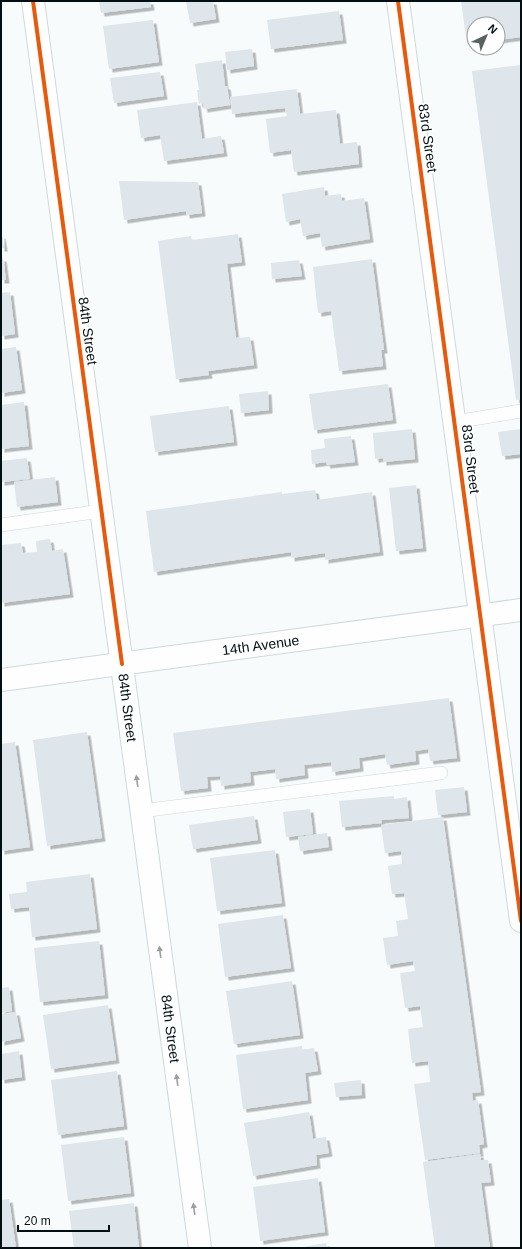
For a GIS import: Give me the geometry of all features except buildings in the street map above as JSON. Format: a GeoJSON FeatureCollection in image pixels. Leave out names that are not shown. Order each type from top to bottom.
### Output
{"type":"FeatureCollection","features":[{"type":"Feature","properties":{"kind":"street","name":"84th Street"},"geometry":{"type":"LineString","coordinates":[[33,1],[200,1248]]}},
{"type":"Feature","properties":{"kind":"street","name":"83rd Street"},"geometry":{"type":"LineString","coordinates":[[398,1],[521,921]]}},
{"type":"Feature","properties":{"kind":"street","name":"14th Avenue"},"geometry":{"type":"LineString","coordinates":[[1,680],[521,610]]}},
{"type":"Feature","properties":{"kind":"lane"},"geometry":{"type":"LineString","coordinates":[[455,422],[521,411]]}},
{"type":"Feature","properties":{"kind":"lane"},"geometry":{"type":"LineString","coordinates":[[1,525],[101,511]]}},
{"type":"Feature","properties":{"kind":"lane"},"geometry":{"type":"LineString","coordinates":[[141,811],[441,773]]}},
{"type":"Feature","properties":{"kind":"cycle path"},"geometry":{"type":"LineString","coordinates":[[33,1],[122,664]]}},
{"type":"Feature","properties":{"kind":"cycle path"},"geometry":{"type":"LineString","coordinates":[[398,1],[521,921]]}}]}
